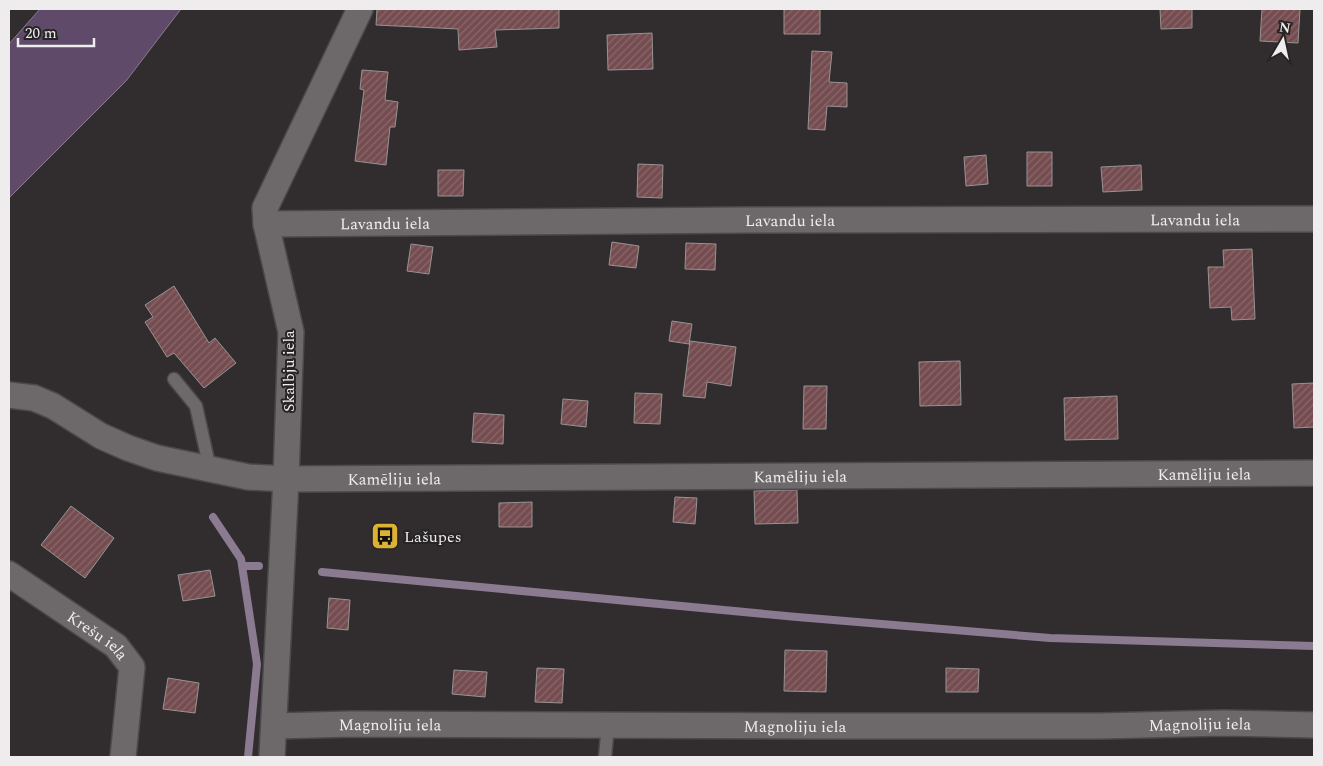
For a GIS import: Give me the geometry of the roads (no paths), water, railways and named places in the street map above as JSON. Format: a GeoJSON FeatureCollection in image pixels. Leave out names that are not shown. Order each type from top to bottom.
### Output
{"type":"FeatureCollection","features":[{"type":"Feature","properties":{"kind":"street","name":"Skalbju iela"},"geometry":{"type":"LineString","coordinates":[[272,757],[286,479],[290,332],[264,208],[360,9]]}},
{"type":"Feature","properties":{"kind":"street","name":"Lavandu iela"},"geometry":{"type":"LineString","coordinates":[[266,224],[747,220],[1314,219]]}},
{"type":"Feature","properties":{"kind":"street","name":"Kamēliju iela"},"geometry":{"type":"LineString","coordinates":[[9,395],[34,398],[53,406],[102,436],[157,458],[248,477],[286,479],[1314,472]]}},
{"type":"Feature","properties":{"kind":"street","name":"Krešu iela"},"geometry":{"type":"LineString","coordinates":[[9,574],[116,646],[132,668],[123,757]]}},
{"type":"Feature","properties":{"kind":"street","name":"Magnoliju iela"},"geometry":{"type":"LineString","coordinates":[[275,726],[352,724],[1100,726],[1223,723],[1314,725]]}},
{"type":"Feature","properties":{"kind":"lane"},"geometry":{"type":"LineString","coordinates":[[174,379],[196,406],[210,469]]}},
{"type":"Feature","properties":{"kind":"lane"},"geometry":{"type":"LineString","coordinates":[[605,757],[608,725]]}},
{"type":"Feature","properties":{"kind":"waterway"},"geometry":{"type":"LineString","coordinates":[[213,517],[241,559],[257,664],[248,757]]}},
{"type":"Feature","properties":{"kind":"waterway"},"geometry":{"type":"LineString","coordinates":[[242,566],[259,566]]}},
{"type":"Feature","properties":{"kind":"waterway"},"geometry":{"type":"LineString","coordinates":[[322,572],[797,617],[1050,638],[1314,646]]}},
{"type":"Feature","properties":{"kind":"place","name":"Lašupes"},"geometry":{"type":"Point","coordinates":[385,536]}}]}
